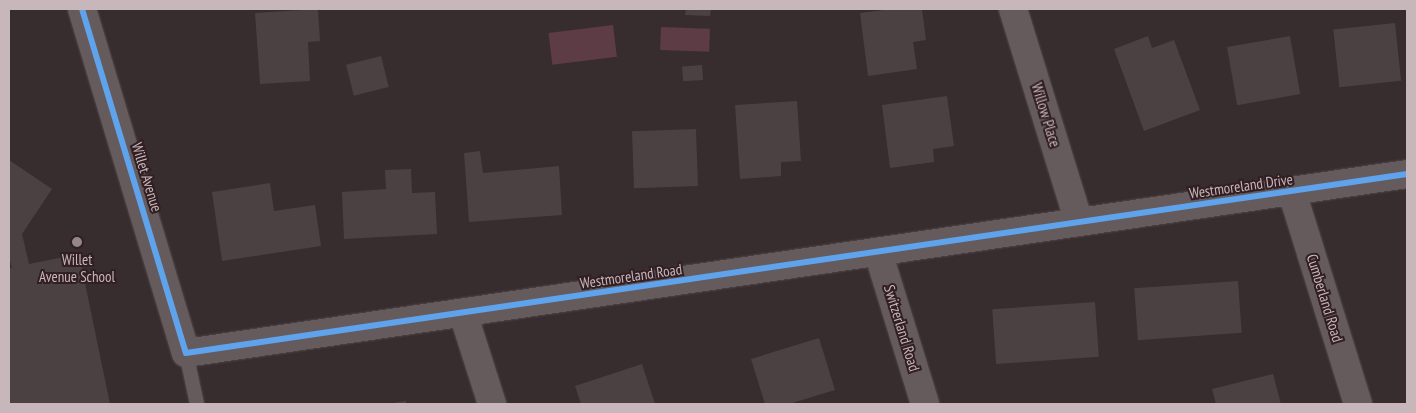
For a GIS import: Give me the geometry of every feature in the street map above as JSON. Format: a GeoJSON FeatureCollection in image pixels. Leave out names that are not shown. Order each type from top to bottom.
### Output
{"type":"FeatureCollection","features":[{"type":"Feature","properties":{"kind":"street","name":"Willet Avenue"},"geometry":{"type":"LineString","coordinates":[[82,9],[186,353]]}},
{"type":"Feature","properties":{"kind":"street","name":"Willow Place"},"geometry":{"type":"LineString","coordinates":[[1013,9],[1079,222]]}},
{"type":"Feature","properties":{"kind":"street","name":"Westmoreland Drive"},"geometry":{"type":"LineString","coordinates":[[1079,222],[1407,174]]}},
{"type":"Feature","properties":{"kind":"street","name":"Cumberland Road"},"geometry":{"type":"LineString","coordinates":[[1292,192],[1358,404]]}},
{"type":"Feature","properties":{"kind":"street","name":"Westmoreland Road"},"geometry":{"type":"LineString","coordinates":[[186,353],[1079,222]]}},
{"type":"Feature","properties":{"kind":"street","name":"Switzerland Road"},"geometry":{"type":"LineString","coordinates":[[878,252],[925,404]]}},
{"type":"Feature","properties":{"kind":"street"},"geometry":{"type":"LineString","coordinates":[[463,313],[492,404]]}},
{"type":"Feature","properties":{"kind":"lane"},"geometry":{"type":"LineString","coordinates":[[186,353],[197,404]]}},
{"type":"Feature","properties":{"kind":"shaded area"},"geometry":{"type":"Polygon","coordinates":[[[613,25],[617,57],[552,65],[548,33],[613,25]]]}},
{"type":"Feature","properties":{"kind":"shaded area"},"geometry":{"type":"Polygon","coordinates":[[[661,27],[710,29],[709,52],[660,50],[661,27]]]}},
{"type":"Feature","properties":{"kind":"building"},"geometry":{"type":"Polygon","coordinates":[[[318,9],[320,41],[308,42],[310,81],[260,84],[255,13],[318,9]]]}},
{"type":"Feature","properties":{"kind":"building"},"geometry":{"type":"Polygon","coordinates":[[[686,9],[711,9],[710,16],[685,15],[686,9]]]}},
{"type":"Feature","properties":{"kind":"building"},"geometry":{"type":"Polygon","coordinates":[[[892,9],[922,9],[926,40],[913,42],[917,69],[868,76],[860,13],[892,9]]]}},
{"type":"Feature","properties":{"kind":"building"},"geometry":{"type":"Polygon","coordinates":[[[1395,23],[1401,81],[1339,87],[1333,29],[1395,23]]]}},
{"type":"Feature","properties":{"kind":"building"},"geometry":{"type":"Polygon","coordinates":[[[1148,36],[1152,48],[1174,40],[1200,110],[1144,131],[1114,49],[1148,36]]]}},
{"type":"Feature","properties":{"kind":"building"},"geometry":{"type":"Polygon","coordinates":[[[1290,36],[1300,94],[1237,105],[1227,47],[1290,36]]]}},
{"type":"Feature","properties":{"kind":"building"},"geometry":{"type":"Polygon","coordinates":[[[381,56],[389,87],[354,96],[346,65],[381,56]]]}},
{"type":"Feature","properties":{"kind":"building"},"geometry":{"type":"Polygon","coordinates":[[[702,65],[703,80],[683,81],[682,66],[702,65]]]}},
{"type":"Feature","properties":{"kind":"building"},"geometry":{"type":"Polygon","coordinates":[[[947,96],[954,146],[933,149],[934,162],[890,168],[882,105],[947,96]]]}},
{"type":"Feature","properties":{"kind":"building"},"geometry":{"type":"Polygon","coordinates":[[[797,101],[801,161],[781,162],[781,176],[740,179],[735,105],[797,101]]]}},
{"type":"Feature","properties":{"kind":"building"},"geometry":{"type":"Polygon","coordinates":[[[696,129],[698,186],[634,188],[632,131],[696,129]]]}},
{"type":"Feature","properties":{"kind":"building"},"geometry":{"type":"Polygon","coordinates":[[[480,151],[483,173],[559,166],[562,215],[469,222],[464,153],[480,151]]]}},
{"type":"Feature","properties":{"kind":"building"},"geometry":{"type":"Polygon","coordinates":[[[9,160],[52,189],[22,234],[29,264],[79,254],[110,404],[9,404],[9,268],[12,268],[9,257],[9,160]]]}},
{"type":"Feature","properties":{"kind":"building"},"geometry":{"type":"Polygon","coordinates":[[[411,169],[412,193],[435,192],[437,234],[344,239],[342,192],[386,189],[385,170],[411,169]]]}},
{"type":"Feature","properties":{"kind":"building"},"geometry":{"type":"Polygon","coordinates":[[[270,183],[274,211],[315,205],[321,246],[222,261],[212,192],[270,183]]]}},
{"type":"Feature","properties":{"kind":"building"},"geometry":{"type":"Polygon","coordinates":[[[1238,281],[1242,333],[1138,340],[1134,288],[1238,281]]]}},
{"type":"Feature","properties":{"kind":"building"},"geometry":{"type":"Polygon","coordinates":[[[1095,302],[1099,357],[996,364],[992,309],[1095,302]]]}},
{"type":"Feature","properties":{"kind":"building"},"geometry":{"type":"Polygon","coordinates":[[[819,338],[835,390],[789,404],[765,404],[751,359],[819,338]]]}},
{"type":"Feature","properties":{"kind":"building"},"geometry":{"type":"Polygon","coordinates":[[[642,364],[655,404],[581,404],[575,386],[642,364]]]}},
{"type":"Feature","properties":{"kind":"building"},"geometry":{"type":"Polygon","coordinates":[[[1273,374],[1281,404],[1216,404],[1212,389],[1273,374]]]}},
{"type":"Feature","properties":{"kind":"building"},"geometry":{"type":"Polygon","coordinates":[[[406,401],[406,404],[393,404],[393,403],[406,401]]]}},
{"type":"Feature","properties":{"kind":"cycle path"},"geometry":{"type":"LineString","coordinates":[[82,9],[186,353],[1407,174]]}},
{"type":"Feature","properties":{"kind":"place","name":"Willet Avenue School"},"geometry":{"type":"Point","coordinates":[77,242]}}]}
